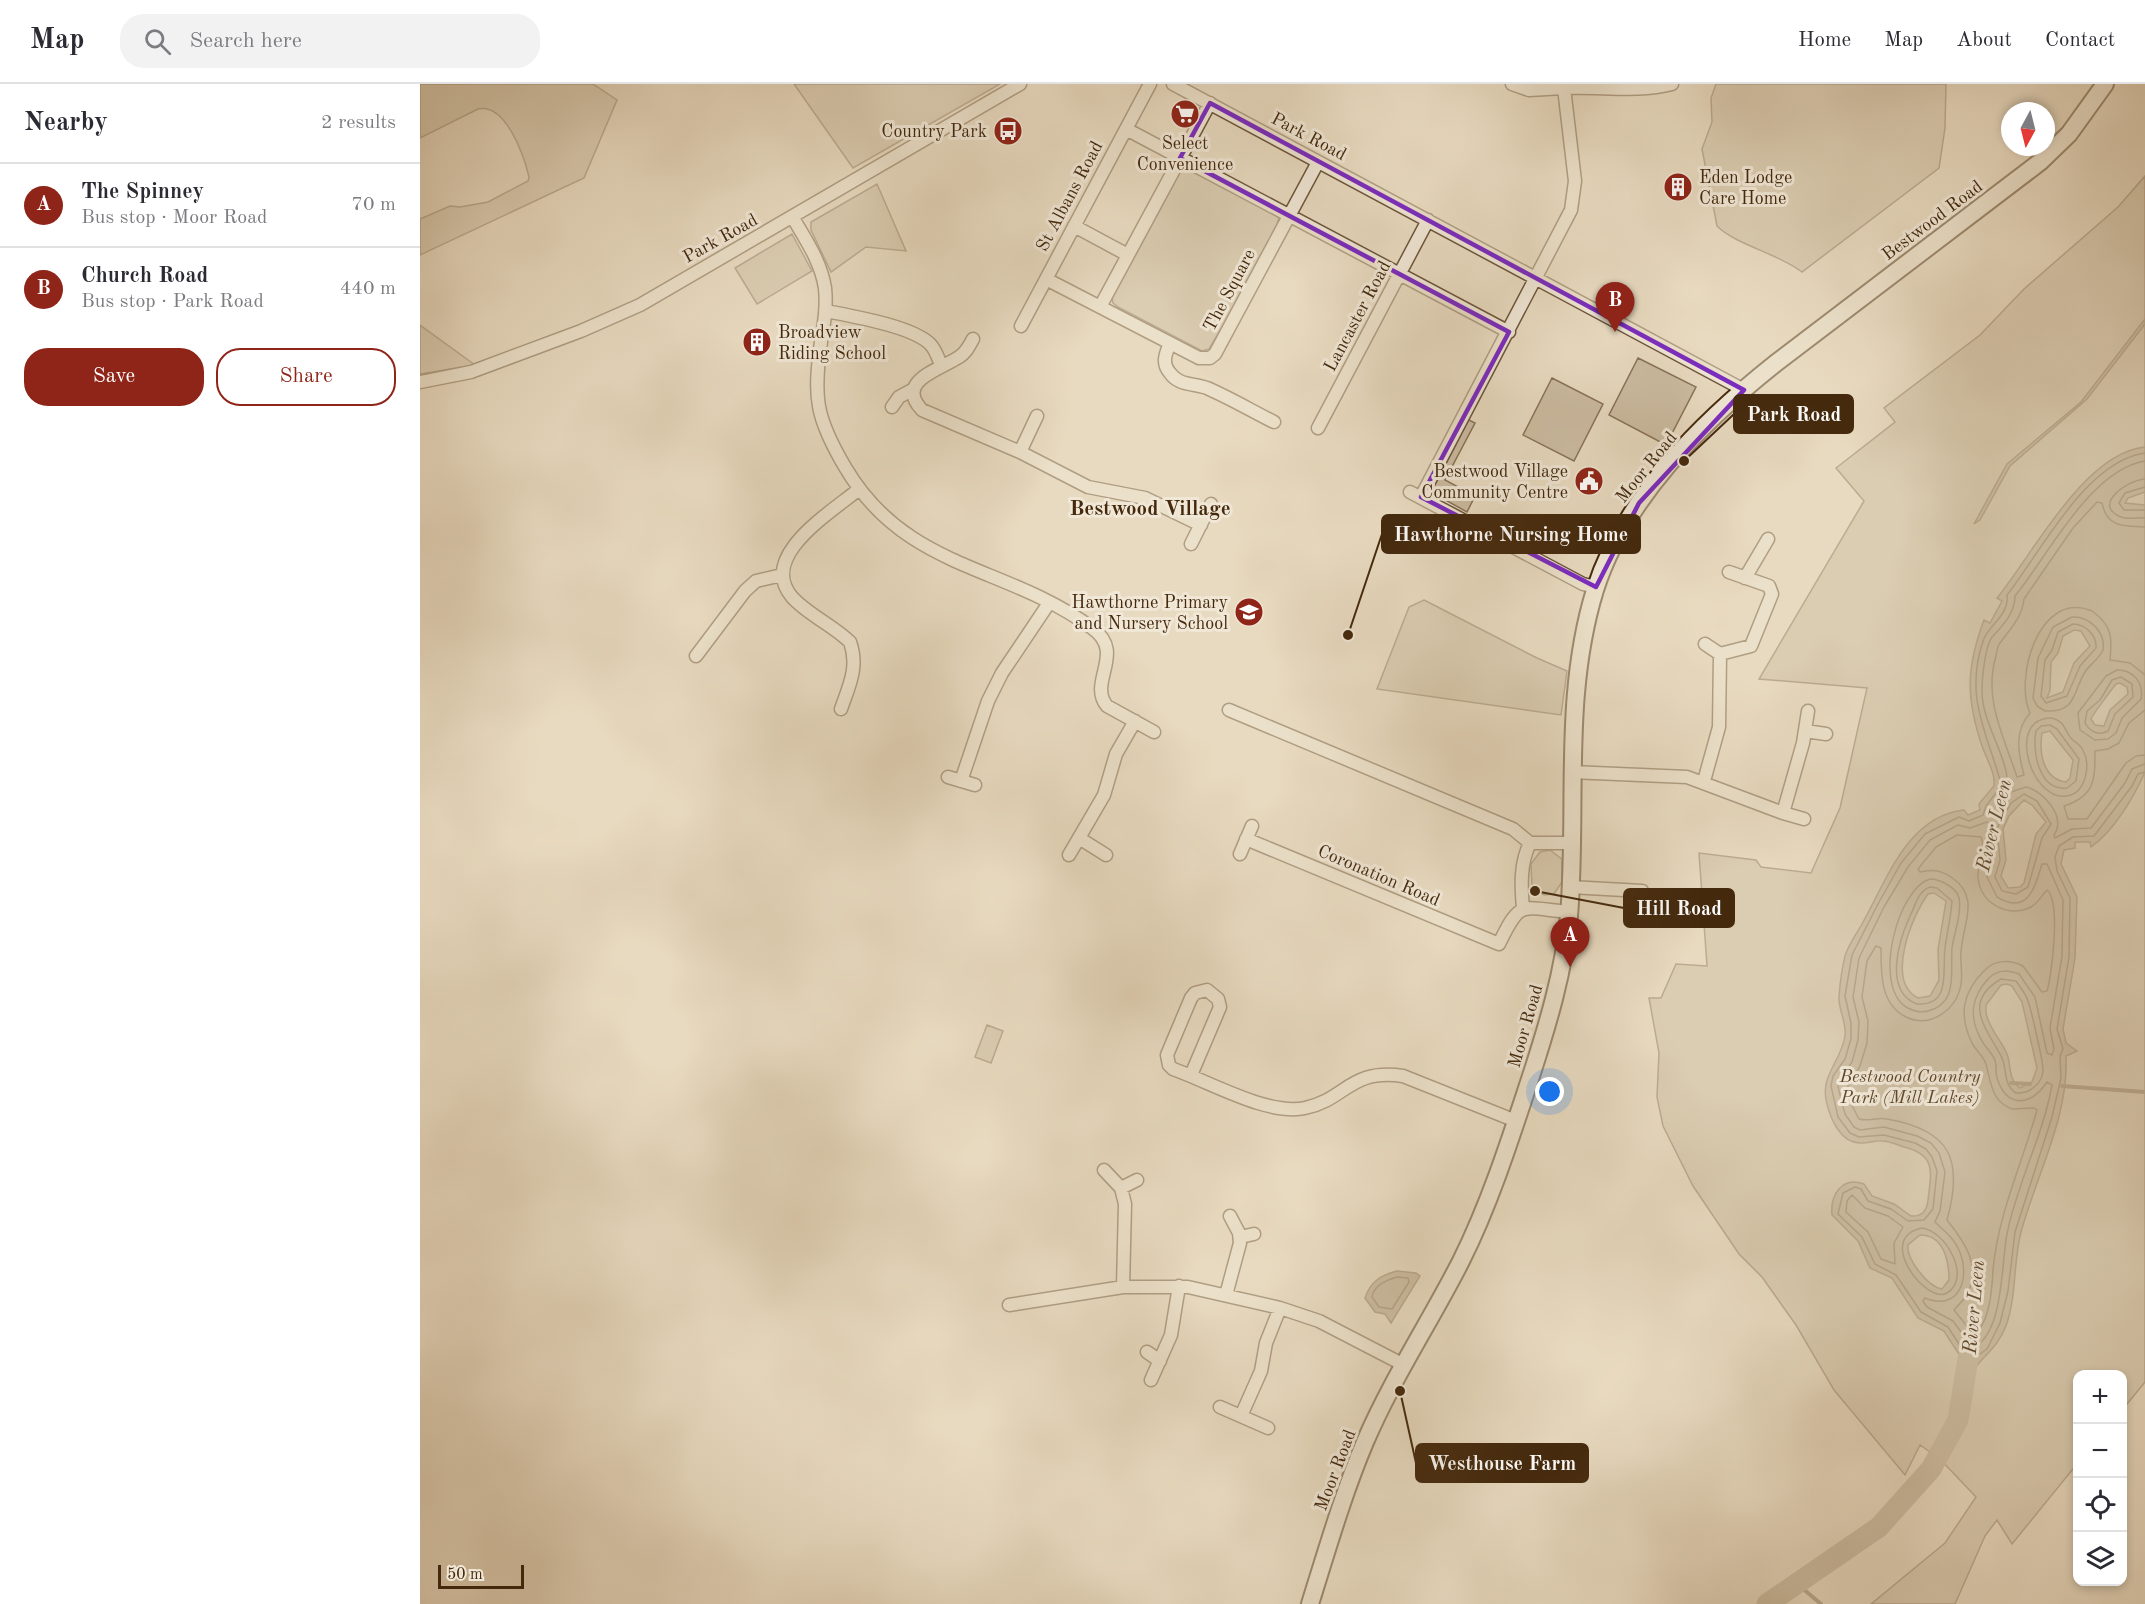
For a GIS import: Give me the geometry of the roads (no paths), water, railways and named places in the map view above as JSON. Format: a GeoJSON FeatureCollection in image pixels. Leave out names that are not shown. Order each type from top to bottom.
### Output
{"type":"FeatureCollection","features":[{"type":"Feature","properties":{"kind":"main road","name":"Bestwood Road"},"geometry":{"type":"LineString","coordinates":[[1767,371],[2050,153],[2093,104],[2105,84]]}},
{"type":"Feature","properties":{"kind":"main road","name":"Moor Road"},"geometry":{"type":"LineString","coordinates":[[1310,1604],[1365,1442],[1461,1260],[1516,1121],[1547,1023],[1566,943],[1572,843],[1571,772],[1582,653],[1596,587],[1618,537],[1639,503],[1683,450],[1744,390],[1767,371]]}},
{"type":"Feature","properties":{"kind":"street","name":"Park Road"},"geometry":{"type":"LineString","coordinates":[[420,382],[471,372],[591,327],[640,305],[1020,84]]}},
{"type":"Feature","properties":{"kind":"street","name":"St Albans Road"},"geometry":{"type":"LineString","coordinates":[[1021,326],[1150,84]]}},
{"type":"Feature","properties":{"kind":"street","name":"Park Road"},"geometry":{"type":"LineString","coordinates":[[1173,84],[1744,390]]}},
{"type":"Feature","properties":{"kind":"street"},"geometry":{"type":"LineString","coordinates":[[1512,84],[1529,90],[1602,86],[1644,89],[1672,84]]}},
{"type":"Feature","properties":{"kind":"street"},"geometry":{"type":"LineString","coordinates":[[1564,88],[1575,180],[1574,201],[1509,332],[1416,495],[1583,584],[1596,587]]}},
{"type":"Feature","properties":{"kind":"street"},"geometry":{"type":"LineString","coordinates":[[1100,307],[1210,103]]}},
{"type":"Feature","properties":{"kind":"street"},"geometry":{"type":"LineString","coordinates":[[1126,129],[1509,332]]}},
{"type":"Feature","properties":{"kind":"street","name":"The Square"},"geometry":{"type":"LineString","coordinates":[[1046,279],[1199,358],[1210,358],[1215,354],[1318,162]]}},
{"type":"Feature","properties":{"kind":"street"},"geometry":{"type":"LineString","coordinates":[[793,218],[822,274],[826,311],[816,381],[816,399],[823,425],[859,489],[888,521],[917,543],[1049,603],[1092,628],[1102,638],[1108,661],[1102,685],[1103,701],[1154,732]]}},
{"type":"Feature","properties":{"kind":"street","name":"Lancaster Road"},"geometry":{"type":"LineString","coordinates":[[1318,428],[1428,220]]}},
{"type":"Feature","properties":{"kind":"street"},"geometry":{"type":"LineString","coordinates":[[1074,226],[1128,255]]}},
{"type":"Feature","properties":{"kind":"street"},"geometry":{"type":"LineString","coordinates":[[868,319],[871,305]]}},
{"type":"Feature","properties":{"kind":"street"},"geometry":{"type":"LineString","coordinates":[[826,311],[868,319],[920,337],[930,344],[941,365]]}},
{"type":"Feature","properties":{"kind":"street"},"geometry":{"type":"LineString","coordinates":[[892,407],[899,397],[912,390],[917,383],[941,365],[965,353],[974,339]]}},
{"type":"Feature","properties":{"kind":"street"},"geometry":{"type":"LineString","coordinates":[[1170,343],[1164,356],[1170,374],[1183,383],[1204,387],[1274,422]]}},
{"type":"Feature","properties":{"kind":"street"},"geometry":{"type":"LineString","coordinates":[[912,390],[914,401],[922,410],[1020,452],[1094,489],[1145,498],[1201,525]]}},
{"type":"Feature","properties":{"kind":"street"},"geometry":{"type":"LineString","coordinates":[[1246,424],[1253,411]]}},
{"type":"Feature","properties":{"kind":"street"},"geometry":{"type":"LineString","coordinates":[[1020,452],[1037,416]]}},
{"type":"Feature","properties":{"kind":"street"},"geometry":{"type":"LineString","coordinates":[[841,709],[855,663],[850,642],[791,596],[782,575],[783,563],[789,550],[859,489]]}},
{"type":"Feature","properties":{"kind":"street"},"geometry":{"type":"LineString","coordinates":[[1191,544],[1211,504]]}},
{"type":"Feature","properties":{"kind":"street"},"geometry":{"type":"LineString","coordinates":[[1745,578],[1768,539]]}},
{"type":"Feature","properties":{"kind":"street"},"geometry":{"type":"LineString","coordinates":[[1705,644],[1720,654],[1751,646],[1772,594],[1769,586],[1729,572]]}},
{"type":"Feature","properties":{"kind":"street"},"geometry":{"type":"LineString","coordinates":[[696,656],[745,591],[756,581],[782,575]]}},
{"type":"Feature","properties":{"kind":"street"},"geometry":{"type":"LineString","coordinates":[[961,781],[988,701],[1002,673],[1049,603]]}},
{"type":"Feature","properties":{"kind":"street"},"geometry":{"type":"LineString","coordinates":[[1704,781],[1719,727],[1720,654]]}},
{"type":"Feature","properties":{"kind":"street"},"geometry":{"type":"LineString","coordinates":[[846,696],[859,700]]}},
{"type":"Feature","properties":{"kind":"street"},"geometry":{"type":"LineString","coordinates":[[1228,710],[1513,830],[1530,843],[1572,843]]}},
{"type":"Feature","properties":{"kind":"street"},"geometry":{"type":"LineString","coordinates":[[1783,813],[1805,731],[1808,711]]}},
{"type":"Feature","properties":{"kind":"street"},"geometry":{"type":"LineString","coordinates":[[1069,855],[1104,795],[1116,754],[1135,721]]}},
{"type":"Feature","properties":{"kind":"street"},"geometry":{"type":"LineString","coordinates":[[1805,731],[1826,734]]}},
{"type":"Feature","properties":{"kind":"street"},"geometry":{"type":"LineString","coordinates":[[1571,772],[1687,777],[1704,781],[1783,813],[1804,819]]}},
{"type":"Feature","properties":{"kind":"street"},"geometry":{"type":"LineString","coordinates":[[948,777],[975,785]]}},
{"type":"Feature","properties":{"kind":"street"},"geometry":{"type":"LineString","coordinates":[[1240,854],[1252,826]]}},
{"type":"Feature","properties":{"kind":"street"},"geometry":{"type":"LineString","coordinates":[[1079,838],[1106,855]]}},
{"type":"Feature","properties":{"kind":"street","name":"Coronation Road"},"geometry":{"type":"LineString","coordinates":[[1246,839],[1504,946],[1514,914],[1523,908]]}},
{"type":"Feature","properties":{"kind":"street"},"geometry":{"type":"LineString","coordinates":[[1530,843],[1522,871],[1523,908],[1569,912]]}},
{"type":"Feature","properties":{"kind":"street"},"geometry":{"type":"LineString","coordinates":[[1570,887],[1642,891],[1650,913]]}},
{"type":"Feature","properties":{"kind":"street"},"geometry":{"type":"LineString","coordinates":[[1191,1076],[1220,1006],[1218,999],[1207,990],[1201,990],[1191,998],[1167,1054],[1169,1065],[1173,1070],[1268,1107],[1289,1110],[1313,1106],[1366,1077],[1389,1074],[1403,1076],[1516,1121]]}},
{"type":"Feature","properties":{"kind":"street"},"geometry":{"type":"LineString","coordinates":[[1104,1170],[1121,1188],[1125,1246],[1122,1287]]}},
{"type":"Feature","properties":{"kind":"street"},"geometry":{"type":"LineString","coordinates":[[1121,1188],[1137,1180]]}},
{"type":"Feature","properties":{"kind":"street"},"geometry":{"type":"LineString","coordinates":[[1226,1295],[1240,1237],[1230,1216]]}},
{"type":"Feature","properties":{"kind":"street"},"geometry":{"type":"LineString","coordinates":[[1240,1237],[1254,1234]]}},
{"type":"Feature","properties":{"kind":"street"},"geometry":{"type":"LineString","coordinates":[[1009,1305],[1122,1287],[1179,1286],[1280,1308],[1319,1321],[1404,1365]]}},
{"type":"Feature","properties":{"kind":"street"},"geometry":{"type":"LineString","coordinates":[[1151,1380],[1175,1319],[1179,1286]]}},
{"type":"Feature","properties":{"kind":"street"},"geometry":{"type":"LineString","coordinates":[[1241,1416],[1261,1371],[1266,1343],[1280,1308]]}},
{"type":"Feature","properties":{"kind":"street"},"geometry":{"type":"LineString","coordinates":[[1147,1352],[1160,1361]]}},
{"type":"Feature","properties":{"kind":"street"},"geometry":{"type":"LineString","coordinates":[[1220,1407],[1268,1428]]}},
{"type":"Feature","properties":{"kind":"water"},"geometry":{"type":"Polygon","coordinates":[[[2145,319],[2145,324],[2087,399],[2010,466],[1980,520],[1974,524],[2007,464],[2081,402],[2145,319]]]}},
{"type":"Feature","properties":{"kind":"water"},"geometry":{"type":"Polygon","coordinates":[[[2145,447],[2145,492],[2128,498],[2125,503],[2145,505],[2145,772],[2135,792],[2108,832],[2091,847],[2090,842],[2075,842],[2075,848],[2064,850],[2061,864],[2077,897],[2075,958],[2063,1029],[2066,1043],[2077,1051],[2066,1056],[2066,1078],[2062,1101],[2051,1145],[2021,1232],[2012,1302],[2006,1326],[1995,1345],[1974,1369],[1963,1366],[1962,1359],[1944,1331],[1918,1318],[1892,1278],[1870,1268],[1858,1241],[1832,1215],[1835,1194],[1844,1185],[1856,1182],[1864,1184],[1872,1196],[1894,1204],[1911,1216],[1919,1215],[1927,1207],[1930,1181],[1930,1166],[1927,1160],[1915,1150],[1888,1142],[1853,1142],[1842,1135],[1831,1117],[1825,1094],[1826,1085],[1845,1036],[1839,1001],[1842,971],[1850,943],[1890,871],[1913,838],[1927,824],[1944,815],[1964,810],[1968,815],[1980,810],[1979,804],[1994,786],[1992,771],[1973,713],[1970,683],[1974,653],[1984,620],[1990,623],[2002,601],[1997,598],[2062,508],[2101,467],[2123,453],[2145,447]],[[2074,630],[2063,636],[2058,653],[2051,662],[2050,690],[2047,698],[2063,692],[2074,663],[2090,646],[2081,631],[2074,630]],[[2120,683],[2116,684],[2092,717],[2095,725],[2104,726],[2110,710],[2128,694],[2127,687],[2120,683]],[[2050,731],[2042,733],[2041,749],[2044,764],[2052,776],[2066,782],[2070,778],[2073,760],[2050,731]],[[2024,800],[2009,816],[2003,829],[2006,860],[2001,876],[2008,888],[2020,887],[2024,883],[2036,834],[2046,822],[2032,805],[2024,800]],[[1934,893],[1928,894],[1909,932],[1902,963],[1903,978],[1908,990],[1918,998],[1930,996],[1939,980],[1938,950],[1946,901],[1934,893]],[[2007,984],[2001,985],[1986,1005],[1988,1020],[2006,1052],[2016,1085],[2020,1088],[2032,1082],[2037,1068],[2022,1002],[2012,986],[2007,984]],[[1920,1235],[1908,1245],[1908,1251],[1919,1272],[1930,1283],[1942,1289],[1949,1280],[1949,1273],[1944,1250],[1940,1244],[1935,1239],[1920,1235]]]}},
{"type":"Feature","properties":{"kind":"water"},"geometry":{"type":"Polygon","coordinates":[[[1397,1271],[1416,1273],[1420,1276],[1391,1323],[1385,1314],[1375,1312],[1365,1298],[1377,1280],[1397,1271]]]}},
{"type":"Feature","properties":{"kind":"waterway"},"geometry":{"type":"LineString","coordinates":[[2011,1083],[2030,1084]]}},
{"type":"Feature","properties":{"kind":"waterway"},"geometry":{"type":"LineString","coordinates":[[2062,1086],[2145,1092]]}},
{"type":"Feature","properties":{"kind":"waterway","name":"River Leen"},"geometry":{"type":"LineString","coordinates":[[1767,1604],[1879,1527],[1931,1469],[1958,1420],[1971,1341]]}},
{"type":"Feature","properties":{"kind":"waterway"},"geometry":{"type":"LineString","coordinates":[[1795,1582],[1821,1604]]}},
{"type":"Feature","properties":{"kind":"place","name":"Select Convenience"},"geometry":{"type":"Point","coordinates":[1185,114]}},
{"type":"Feature","properties":{"kind":"place","name":"Country Park"},"geometry":{"type":"Point","coordinates":[1008,131]}},
{"type":"Feature","properties":{"kind":"place","name":"Eden Lodge Care Home"},"geometry":{"type":"Point","coordinates":[1678,187]}},
{"type":"Feature","properties":{"kind":"place","name":"Church Road"},"geometry":{"type":"Point","coordinates":[1615,332]}},
{"type":"Feature","properties":{"kind":"place","name":"Broadview Riding School"},"geometry":{"type":"Point","coordinates":[757,342]}},
{"type":"Feature","properties":{"kind":"place","name":"Park Road"},"geometry":{"type":"Point","coordinates":[1684,461]}},
{"type":"Feature","properties":{"kind":"place","name":"Bestwood Village Community Centre"},"geometry":{"type":"Point","coordinates":[1589,481]}},
{"type":"Feature","properties":{"kind":"place","name":"Hawthorne Primary and Nursery School"},"geometry":{"type":"Point","coordinates":[1249,612]}},
{"type":"Feature","properties":{"kind":"place","name":"Hawthorne Nursing Home"},"geometry":{"type":"Point","coordinates":[1348,635]}},
{"type":"Feature","properties":{"kind":"place","name":"Hill Road"},"geometry":{"type":"Point","coordinates":[1535,891]}},
{"type":"Feature","properties":{"kind":"place","name":"The Spinney"},"geometry":{"type":"Point","coordinates":[1570,967]}},
{"type":"Feature","properties":{"kind":"place","name":"Westhouse Farm"},"geometry":{"type":"Point","coordinates":[1400,1391]}},
{"type":"Feature","properties":{"kind":"district","name":"Bestwood Village"},"geometry":{"type":"Point","coordinates":[1150,508]}},
{"type":"Feature","properties":{"kind":"park label","name":"Bestwood Country Park (Mill Lakes)"},"geometry":{"type":"Point","coordinates":[1910,1086]}}]}
